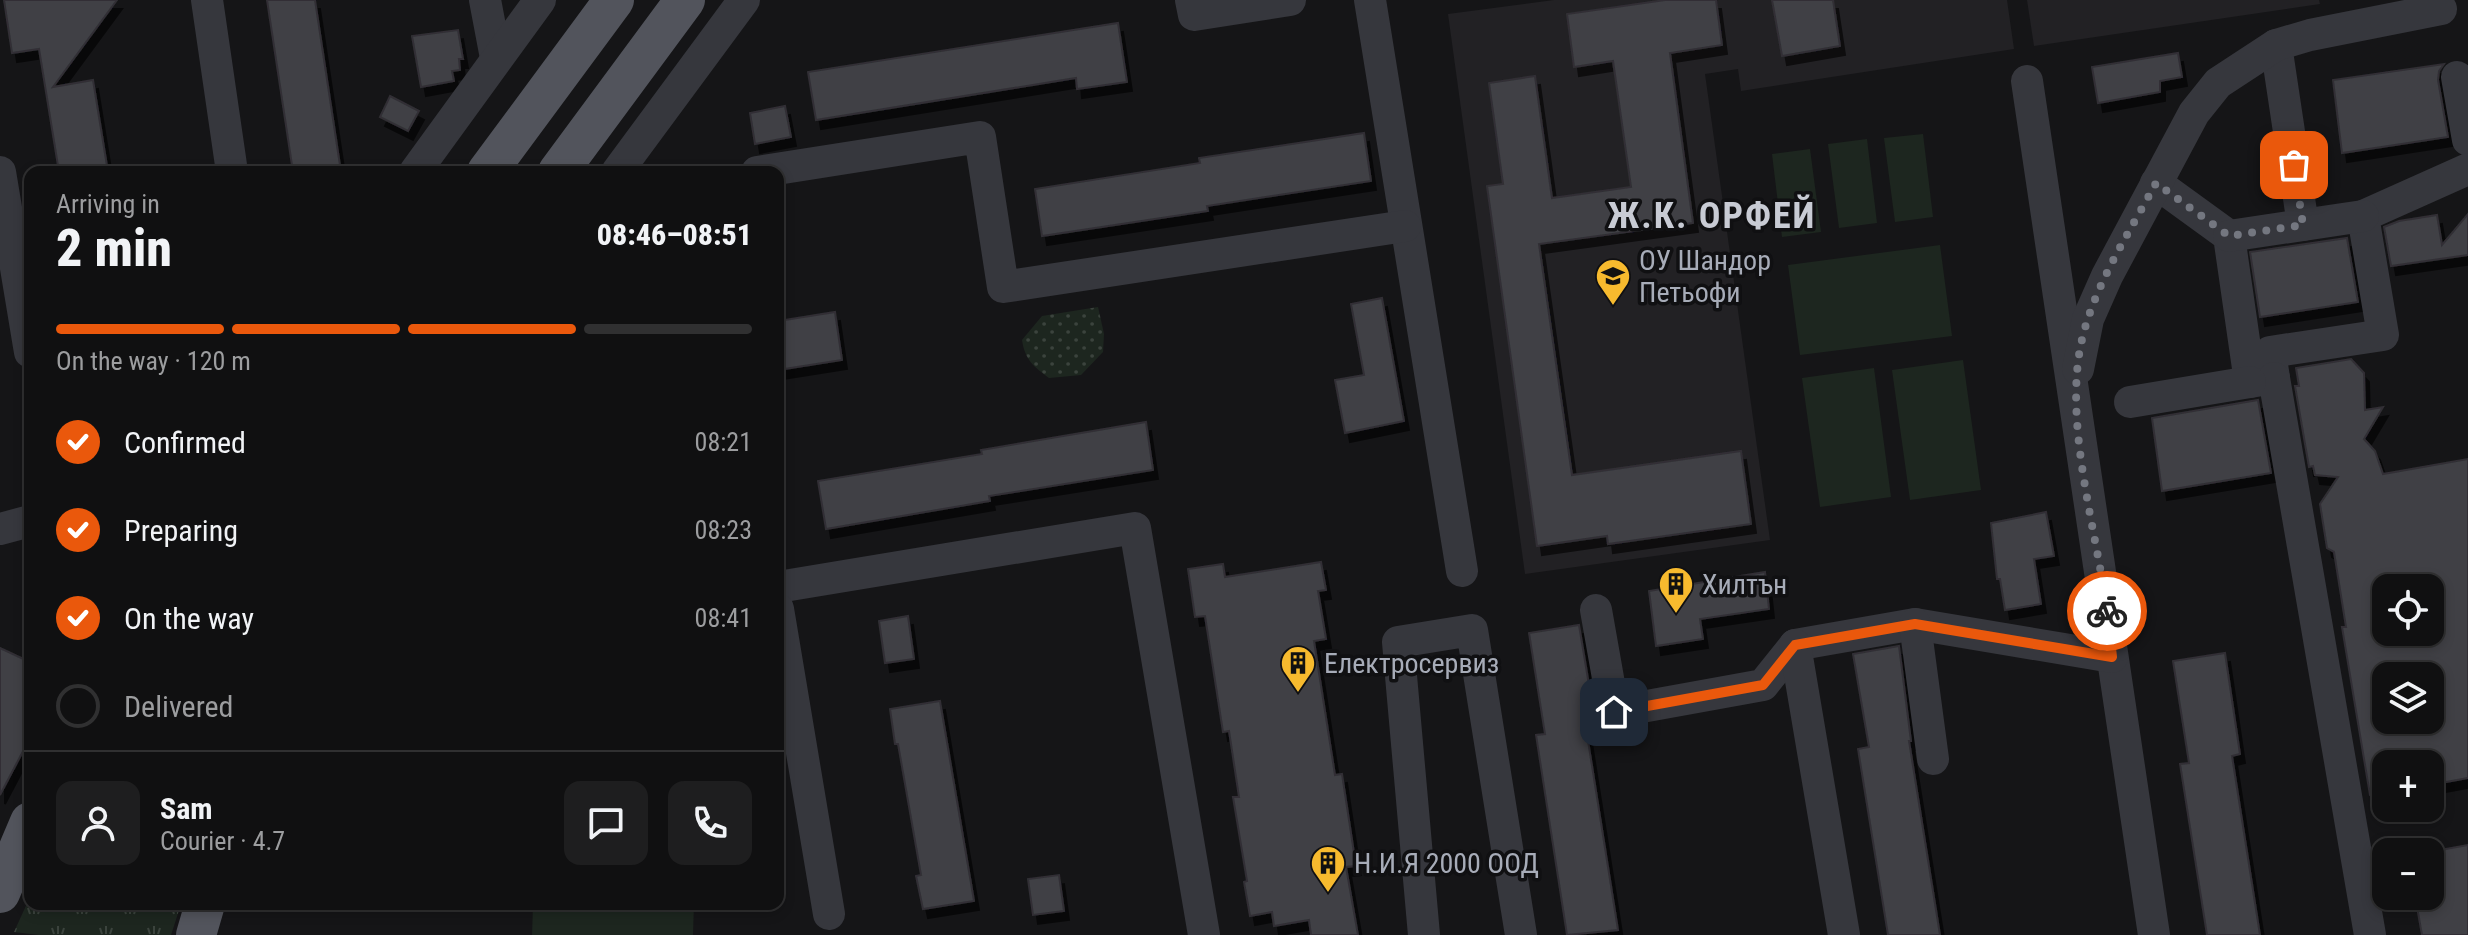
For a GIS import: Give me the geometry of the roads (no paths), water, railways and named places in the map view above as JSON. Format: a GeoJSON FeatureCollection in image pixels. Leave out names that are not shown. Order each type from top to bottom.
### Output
{"type":"FeatureCollection","features":[{"type":"Feature","properties":{"kind":"main road"},"geometry":{"type":"LineString","coordinates":[[491,166],[614,0]]}},
{"type":"Feature","properties":{"kind":"main road"},"geometry":{"type":"LineString","coordinates":[[562,166],[685,0]]}},
{"type":"Feature","properties":{"kind":"main road"},"geometry":{"type":"LineString","coordinates":[[0,893],[24,836]]}},
{"type":"Feature","properties":{"kind":"main road"},"geometry":{"type":"LineString","coordinates":[[196,935],[203,910]]}},
{"type":"Feature","properties":{"kind":"street"},"geometry":{"type":"LineString","coordinates":[[207,0],[231,166]]}},
{"type":"Feature","properties":{"kind":"street"},"geometry":{"type":"LineString","coordinates":[[485,0],[496,58]]}},
{"type":"Feature","properties":{"kind":"street"},"geometry":{"type":"LineString","coordinates":[[419,166],[540,0]]}},
{"type":"Feature","properties":{"kind":"street"},"geometry":{"type":"LineString","coordinates":[[621,166],[744,0]]}},
{"type":"Feature","properties":{"kind":"street"},"geometry":{"type":"LineString","coordinates":[[1191,0],[1194,15],[1290,0]]}},
{"type":"Feature","properties":{"kind":"street"},"geometry":{"type":"LineString","coordinates":[[1370,0],[1462,571]]}},
{"type":"Feature","properties":{"kind":"street"},"geometry":{"type":"LineString","coordinates":[[2076,416],[2078,367],[2088,319],[2194,113],[2218,83],[2276,45],[2387,10],[2441,9]]}},
{"type":"Feature","properties":{"kind":"street"},"geometry":{"type":"LineString","coordinates":[[2276,45],[2303,225]]}},
{"type":"Feature","properties":{"kind":"street"},"geometry":{"type":"LineString","coordinates":[[2457,77],[2468,140]]}},
{"type":"Feature","properties":{"kind":"street"},"geometry":{"type":"LineString","coordinates":[[2027,81],[2154,935]]}},
{"type":"Feature","properties":{"kind":"street"},"geometry":{"type":"LineString","coordinates":[[784,168],[980,137],[1003,287],[1405,226]]}},
{"type":"Feature","properties":{"kind":"street"},"geometry":{"type":"LineString","coordinates":[[2229,236],[2363,216],[2468,169]]}},
{"type":"Feature","properties":{"kind":"street"},"geometry":{"type":"LineString","coordinates":[[0,172],[24,316]]}},
{"type":"Feature","properties":{"kind":"street"},"geometry":{"type":"LineString","coordinates":[[2156,183],[2229,236],[2262,380],[2370,935]]}},
{"type":"Feature","properties":{"kind":"street"},"geometry":{"type":"LineString","coordinates":[[2262,380],[2270,352],[2383,335],[2363,216]]}},
{"type":"Feature","properties":{"kind":"street"},"geometry":{"type":"LineString","coordinates":[[2130,402],[2262,380]]}},
{"type":"Feature","properties":{"kind":"street"},"geometry":{"type":"LineString","coordinates":[[0,529],[24,523]]}},
{"type":"Feature","properties":{"kind":"street"},"geometry":{"type":"LineString","coordinates":[[784,586],[1135,528],[1204,935]]}},
{"type":"Feature","properties":{"kind":"street"},"geometry":{"type":"LineString","coordinates":[[1596,610],[1614,712],[1763,685],[1795,645],[1915,624],[2112,657]]}},
{"type":"Feature","properties":{"kind":"street"},"geometry":{"type":"LineString","coordinates":[[1915,624],[1933,759]]}},
{"type":"Feature","properties":{"kind":"street"},"geometry":{"type":"LineString","coordinates":[[1424,935],[1398,642],[1472,630],[1521,935]]}},
{"type":"Feature","properties":{"kind":"street"},"geometry":{"type":"LineString","coordinates":[[784,645],[829,914]]}},
{"type":"Feature","properties":{"kind":"street"},"geometry":{"type":"LineString","coordinates":[[1795,645],[1844,935]]}},
{"type":"Feature","properties":{"kind":"place","name":"ОУ Шандор Петьофи"},"geometry":{"type":"Point","coordinates":[1613,307]}},
{"type":"Feature","properties":{"kind":"place","name":"Хилтън"},"geometry":{"type":"Point","coordinates":[1676,615]}},
{"type":"Feature","properties":{"kind":"place","name":"Електросервиз"},"geometry":{"type":"Point","coordinates":[1298,694]}},
{"type":"Feature","properties":{"kind":"place","name":"Н.И.Я 2000 ООД"},"geometry":{"type":"Point","coordinates":[1328,894]}},
{"type":"Feature","properties":{"kind":"district","name":"Ж.К. ОРФЕЙ"},"geometry":{"type":"Point","coordinates":[1712,216]}}]}
